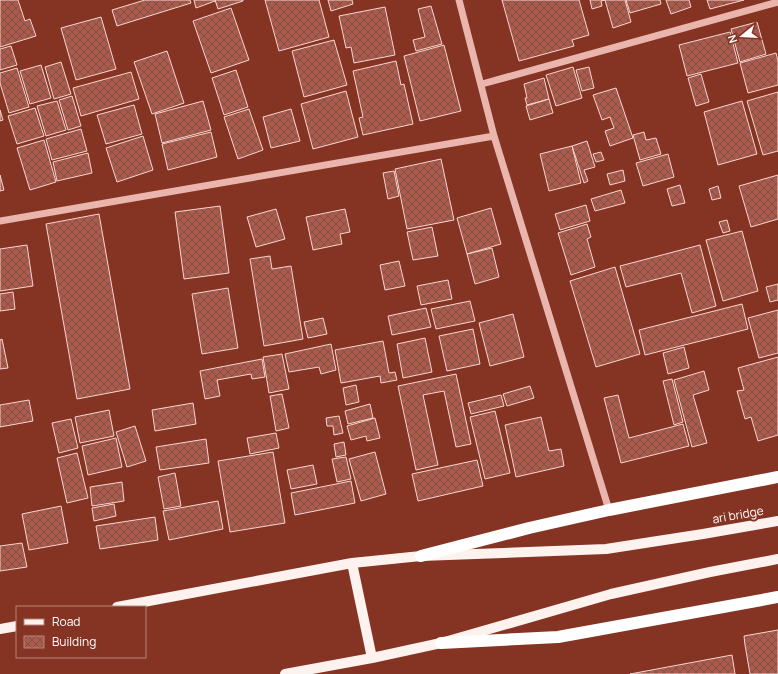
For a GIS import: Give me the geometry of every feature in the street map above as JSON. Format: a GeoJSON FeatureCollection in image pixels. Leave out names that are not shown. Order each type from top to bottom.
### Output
{"type":"FeatureCollection","features":[{"type":"Feature","properties":{"kind":"highway"},"geometry":{"type":"LineString","coordinates":[[421,556],[608,510],[778,477]]}},
{"type":"Feature","properties":{"kind":"highway"},"geometry":{"type":"LineString","coordinates":[[441,643],[558,637],[778,598]]}},
{"type":"Feature","properties":{"kind":"main road","name":"ari bridge"},"geometry":{"type":"LineString","coordinates":[[122,606],[352,563],[421,556],[606,549],[778,521]]}},
{"type":"Feature","properties":{"kind":"main road"},"geometry":{"type":"LineString","coordinates":[[285,674],[372,658],[441,643],[611,594],[710,572],[778,559]]}},
{"type":"Feature","properties":{"kind":"main road"},"geometry":{"type":"LineString","coordinates":[[352,563],[372,658]]}},
{"type":"Feature","properties":{"kind":"main road"},"geometry":{"type":"LineString","coordinates":[[0,629],[16,626]]}},
{"type":"Feature","properties":{"kind":"street"},"geometry":{"type":"LineString","coordinates":[[459,0],[482,84],[494,136],[608,510]]}},
{"type":"Feature","properties":{"kind":"street"},"geometry":{"type":"LineString","coordinates":[[482,84],[778,2]]}},
{"type":"Feature","properties":{"kind":"street"},"geometry":{"type":"LineString","coordinates":[[0,221],[494,136]]}},
{"type":"Feature","properties":{"kind":"building"},"geometry":{"type":"Polygon","coordinates":[[[0,0],[18,0],[25,21],[30,19],[36,36],[0,47],[0,0]]]}},
{"type":"Feature","properties":{"kind":"building"},"geometry":{"type":"Polygon","coordinates":[[[145,0],[190,0],[191,3],[117,26],[112,10],[145,0]]]}},
{"type":"Feature","properties":{"kind":"building"},"geometry":{"type":"Polygon","coordinates":[[[194,0],[215,0],[215,1],[196,8],[194,0]]]}},
{"type":"Feature","properties":{"kind":"building"},"geometry":{"type":"Polygon","coordinates":[[[215,0],[243,0],[243,1],[218,9],[215,0]]]}},
{"type":"Feature","properties":{"kind":"building"},"geometry":{"type":"Polygon","coordinates":[[[265,0],[319,0],[329,37],[279,51],[265,0]]]}},
{"type":"Feature","properties":{"kind":"building"},"geometry":{"type":"Polygon","coordinates":[[[328,0],[352,0],[353,4],[331,11],[328,0]]]}},
{"type":"Feature","properties":{"kind":"building"},"geometry":{"type":"Polygon","coordinates":[[[502,0],[579,0],[589,35],[572,40],[574,46],[519,61],[502,0]]]}},
{"type":"Feature","properties":{"kind":"building"},"geometry":{"type":"Polygon","coordinates":[[[590,0],[605,0],[601,1],[602,6],[592,9],[590,0]]]}},
{"type":"Feature","properties":{"kind":"building"},"geometry":{"type":"Polygon","coordinates":[[[605,0],[625,0],[631,22],[613,28],[605,0]]]}},
{"type":"Feature","properties":{"kind":"building"},"geometry":{"type":"Polygon","coordinates":[[[626,0],[660,0],[661,4],[630,13],[626,0]]]}},
{"type":"Feature","properties":{"kind":"building"},"geometry":{"type":"Polygon","coordinates":[[[666,0],[689,0],[691,7],[671,14],[666,0]]]}},
{"type":"Feature","properties":{"kind":"building"},"geometry":{"type":"Polygon","coordinates":[[[707,0],[744,0],[710,9],[707,0]]]}},
{"type":"Feature","properties":{"kind":"building"},"geometry":{"type":"Polygon","coordinates":[[[431,6],[442,44],[416,51],[413,40],[425,37],[418,9],[431,6]]]}},
{"type":"Feature","properties":{"kind":"building"},"geometry":{"type":"Polygon","coordinates":[[[385,7],[395,55],[354,63],[351,47],[346,48],[339,16],[385,7]]]}},
{"type":"Feature","properties":{"kind":"building"},"geometry":{"type":"Polygon","coordinates":[[[231,8],[249,60],[211,73],[193,21],[231,8]]]}},
{"type":"Feature","properties":{"kind":"building"},"geometry":{"type":"Polygon","coordinates":[[[101,17],[116,69],[76,80],[61,28],[101,17]]]}},
{"type":"Feature","properties":{"kind":"building"},"geometry":{"type":"Polygon","coordinates":[[[757,22],[766,54],[740,62],[731,29],[757,22]]]}},
{"type":"Feature","properties":{"kind":"building"},"geometry":{"type":"Polygon","coordinates":[[[730,32],[738,63],[687,76],[679,45],[730,32]]]}},
{"type":"Feature","properties":{"kind":"building"},"geometry":{"type":"Polygon","coordinates":[[[334,40],[347,85],[304,97],[292,51],[334,40]]]}},
{"type":"Feature","properties":{"kind":"building"},"geometry":{"type":"Polygon","coordinates":[[[444,45],[461,111],[420,121],[404,56],[444,45]]]}},
{"type":"Feature","properties":{"kind":"building"},"geometry":{"type":"Polygon","coordinates":[[[11,46],[17,65],[0,70],[0,49],[11,46]]]}},
{"type":"Feature","properties":{"kind":"building"},"geometry":{"type":"Polygon","coordinates":[[[167,51],[184,103],[152,114],[134,62],[167,51]]]}},
{"type":"Feature","properties":{"kind":"building"},"geometry":{"type":"Polygon","coordinates":[[[776,53],[778,61],[778,85],[748,93],[740,63],[776,53]]]}},
{"type":"Feature","properties":{"kind":"building"},"geometry":{"type":"Polygon","coordinates":[[[396,61],[401,85],[404,84],[413,124],[363,135],[359,118],[363,117],[353,71],[396,61]]]}},
{"type":"Feature","properties":{"kind":"building"},"geometry":{"type":"Polygon","coordinates":[[[61,62],[71,94],[54,99],[45,67],[61,62]]]}},
{"type":"Feature","properties":{"kind":"building"},"geometry":{"type":"Polygon","coordinates":[[[41,65],[51,98],[30,104],[20,71],[41,65]]]}},
{"type":"Feature","properties":{"kind":"building"},"geometry":{"type":"Polygon","coordinates":[[[573,67],[582,98],[556,106],[546,75],[573,67]]]}},
{"type":"Feature","properties":{"kind":"building"},"geometry":{"type":"Polygon","coordinates":[[[589,67],[594,88],[582,91],[576,70],[589,67]]]}},
{"type":"Feature","properties":{"kind":"building"},"geometry":{"type":"Polygon","coordinates":[[[17,68],[29,107],[9,113],[0,83],[0,73],[17,68]]]}},
{"type":"Feature","properties":{"kind":"building"},"geometry":{"type":"Polygon","coordinates":[[[236,70],[248,107],[224,115],[212,78],[236,70]]]}},
{"type":"Feature","properties":{"kind":"building"},"geometry":{"type":"Polygon","coordinates":[[[131,72],[139,99],[81,116],[73,88],[131,72]]]}},
{"type":"Feature","properties":{"kind":"building"},"geometry":{"type":"Polygon","coordinates":[[[701,74],[709,102],[696,106],[688,78],[701,74]]]}},
{"type":"Feature","properties":{"kind":"building"},"geometry":{"type":"Polygon","coordinates":[[[544,78],[549,99],[527,105],[524,84],[544,78]]]}},
{"type":"Feature","properties":{"kind":"building"},"geometry":{"type":"Polygon","coordinates":[[[616,88],[633,138],[610,146],[605,131],[614,128],[610,117],[602,120],[593,95],[616,88]]]}},
{"type":"Feature","properties":{"kind":"building"},"geometry":{"type":"Polygon","coordinates":[[[346,91],[358,137],[313,149],[301,104],[346,91]]]}},
{"type":"Feature","properties":{"kind":"building"},"geometry":{"type":"Polygon","coordinates":[[[778,92],[778,151],[763,155],[747,101],[778,92]]]}},
{"type":"Feature","properties":{"kind":"building"},"geometry":{"type":"Polygon","coordinates":[[[72,96],[81,126],[68,130],[59,100],[72,96]]]}},
{"type":"Feature","properties":{"kind":"building"},"geometry":{"type":"Polygon","coordinates":[[[549,99],[553,113],[530,120],[526,106],[549,99]]]}},
{"type":"Feature","properties":{"kind":"building"},"geometry":{"type":"Polygon","coordinates":[[[57,101],[66,130],[46,136],[37,106],[57,101]]]}},
{"type":"Feature","properties":{"kind":"building"},"geometry":{"type":"Polygon","coordinates":[[[203,101],[211,130],[162,143],[155,114],[203,101]]]}},
{"type":"Feature","properties":{"kind":"building"},"geometry":{"type":"Polygon","coordinates":[[[742,101],[757,154],[718,165],[704,112],[742,101]]]}},
{"type":"Feature","properties":{"kind":"building"},"geometry":{"type":"Polygon","coordinates":[[[134,105],[142,134],[106,144],[97,115],[134,105]]]}},
{"type":"Feature","properties":{"kind":"building"},"geometry":{"type":"Polygon","coordinates":[[[35,108],[44,136],[17,144],[8,116],[35,108]]]}},
{"type":"Feature","properties":{"kind":"building"},"geometry":{"type":"Polygon","coordinates":[[[249,109],[263,150],[238,159],[224,117],[249,109]]]}},
{"type":"Feature","properties":{"kind":"building"},"geometry":{"type":"Polygon","coordinates":[[[291,109],[300,141],[271,148],[263,117],[291,109]]]}},
{"type":"Feature","properties":{"kind":"building"},"geometry":{"type":"Polygon","coordinates":[[[0,110],[3,120],[0,121],[0,110]]]}},
{"type":"Feature","properties":{"kind":"building"},"geometry":{"type":"Polygon","coordinates":[[[81,129],[87,151],[52,160],[46,139],[81,129]]]}},
{"type":"Feature","properties":{"kind":"building"},"geometry":{"type":"Polygon","coordinates":[[[211,132],[217,157],[168,170],[162,144],[211,132]]]}},
{"type":"Feature","properties":{"kind":"building"},"geometry":{"type":"Polygon","coordinates":[[[644,132],[646,140],[656,138],[661,154],[640,160],[633,135],[644,132]]]}},
{"type":"Feature","properties":{"kind":"building"},"geometry":{"type":"Polygon","coordinates":[[[143,136],[153,170],[117,182],[106,148],[143,136]]]}},
{"type":"Feature","properties":{"kind":"building"},"geometry":{"type":"Polygon","coordinates":[[[44,140],[56,182],[30,190],[17,148],[44,140]]]}},
{"type":"Feature","properties":{"kind":"building"},"geometry":{"type":"Polygon","coordinates":[[[587,141],[595,167],[584,170],[588,181],[584,183],[572,146],[587,141]]]}},
{"type":"Feature","properties":{"kind":"building"},"geometry":{"type":"Polygon","coordinates":[[[572,146],[581,183],[549,191],[540,154],[572,146]]]}},
{"type":"Feature","properties":{"kind":"building"},"geometry":{"type":"Polygon","coordinates":[[[601,152],[604,160],[596,162],[593,154],[601,152]]]}},
{"type":"Feature","properties":{"kind":"building"},"geometry":{"type":"Polygon","coordinates":[[[88,153],[92,173],[57,181],[53,162],[88,153]]]}},
{"type":"Feature","properties":{"kind":"building"},"geometry":{"type":"Polygon","coordinates":[[[668,154],[674,177],[643,186],[636,163],[668,154]]]}},
{"type":"Feature","properties":{"kind":"building"},"geometry":{"type":"Polygon","coordinates":[[[441,159],[454,220],[407,229],[395,169],[441,159]]]}},
{"type":"Feature","properties":{"kind":"building"},"geometry":{"type":"Polygon","coordinates":[[[623,170],[625,181],[610,185],[607,174],[623,170]]]}},
{"type":"Feature","properties":{"kind":"building"},"geometry":{"type":"Polygon","coordinates":[[[394,171],[399,196],[388,199],[383,173],[394,171]]]}},
{"type":"Feature","properties":{"kind":"building"},"geometry":{"type":"Polygon","coordinates":[[[0,175],[4,190],[0,191],[0,175]]]}},
{"type":"Feature","properties":{"kind":"building"},"geometry":{"type":"Polygon","coordinates":[[[778,175],[778,219],[751,227],[739,186],[778,175]]]}},
{"type":"Feature","properties":{"kind":"building"},"geometry":{"type":"Polygon","coordinates":[[[680,185],[685,203],[672,206],[667,189],[680,185]]]}},
{"type":"Feature","properties":{"kind":"building"},"geometry":{"type":"Polygon","coordinates":[[[718,186],[721,198],[712,200],[709,189],[718,186]]]}},
{"type":"Feature","properties":{"kind":"building"},"geometry":{"type":"Polygon","coordinates":[[[621,190],[625,203],[595,211],[591,199],[621,190]]]}},
{"type":"Feature","properties":{"kind":"building"},"geometry":{"type":"Polygon","coordinates":[[[586,205],[590,221],[560,230],[555,214],[586,205]]]}},
{"type":"Feature","properties":{"kind":"building"},"geometry":{"type":"Polygon","coordinates":[[[220,206],[229,273],[184,279],[175,212],[220,206]]]}},
{"type":"Feature","properties":{"kind":"building"},"geometry":{"type":"Polygon","coordinates":[[[491,208],[501,244],[467,254],[457,218],[491,208]]]}},
{"type":"Feature","properties":{"kind":"building"},"geometry":{"type":"Polygon","coordinates":[[[276,209],[285,239],[256,247],[247,217],[276,209]]]}},
{"type":"Feature","properties":{"kind":"building"},"geometry":{"type":"Polygon","coordinates":[[[345,209],[350,232],[340,234],[342,244],[313,250],[306,217],[345,209]]]}},
{"type":"Feature","properties":{"kind":"building"},"geometry":{"type":"Polygon","coordinates":[[[99,214],[130,389],[77,399],[46,224],[99,214]]]}},
{"type":"Feature","properties":{"kind":"building"},"geometry":{"type":"Polygon","coordinates":[[[727,220],[730,231],[723,233],[719,222],[727,220]]]}},
{"type":"Feature","properties":{"kind":"building"},"geometry":{"type":"Polygon","coordinates":[[[587,224],[591,237],[587,239],[595,267],[571,275],[558,233],[587,224]]]}},
{"type":"Feature","properties":{"kind":"building"},"geometry":{"type":"Polygon","coordinates":[[[432,227],[438,256],[413,260],[407,232],[432,227]]]}},
{"type":"Feature","properties":{"kind":"building"},"geometry":{"type":"Polygon","coordinates":[[[742,231],[758,291],[723,301],[706,240],[742,231]]]}},
{"type":"Feature","properties":{"kind":"building"},"geometry":{"type":"Polygon","coordinates":[[[27,245],[33,286],[0,291],[0,249],[27,245]]]}},
{"type":"Feature","properties":{"kind":"building"},"geometry":{"type":"Polygon","coordinates":[[[700,245],[716,306],[692,313],[681,273],[626,287],[620,266],[700,245]]]}},
{"type":"Feature","properties":{"kind":"building"},"geometry":{"type":"Polygon","coordinates":[[[492,248],[499,277],[475,284],[467,254],[492,248]]]}},
{"type":"Feature","properties":{"kind":"building"},"geometry":{"type":"Polygon","coordinates":[[[270,256],[272,269],[291,266],[303,339],[264,346],[250,259],[270,256]]]}},
{"type":"Feature","properties":{"kind":"building"},"geometry":{"type":"Polygon","coordinates":[[[399,261],[405,286],[385,290],[380,265],[399,261]]]}},
{"type":"Feature","properties":{"kind":"building"},"geometry":{"type":"Polygon","coordinates":[[[615,267],[640,354],[596,367],[570,281],[615,267]]]}},
{"type":"Feature","properties":{"kind":"building"},"geometry":{"type":"Polygon","coordinates":[[[448,280],[452,299],[421,305],[417,286],[448,280]]]}},
{"type":"Feature","properties":{"kind":"building"},"geometry":{"type":"Polygon","coordinates":[[[778,284],[778,300],[770,302],[766,287],[778,284]]]}},
{"type":"Feature","properties":{"kind":"building"},"geometry":{"type":"Polygon","coordinates":[[[228,288],[238,348],[202,354],[192,294],[228,288]]]}},
{"type":"Feature","properties":{"kind":"building"},"geometry":{"type":"Polygon","coordinates":[[[13,292],[15,309],[0,311],[0,294],[13,292]]]}},
{"type":"Feature","properties":{"kind":"building"},"geometry":{"type":"Polygon","coordinates":[[[470,301],[475,321],[436,329],[431,309],[470,301]]]}},
{"type":"Feature","properties":{"kind":"building"},"geometry":{"type":"Polygon","coordinates":[[[742,304],[748,329],[645,355],[639,330],[742,304]]]}},
{"type":"Feature","properties":{"kind":"building"},"geometry":{"type":"Polygon","coordinates":[[[426,308],[431,327],[392,335],[388,316],[426,308]]]}},
{"type":"Feature","properties":{"kind":"building"},"geometry":{"type":"Polygon","coordinates":[[[778,310],[778,353],[759,358],[748,318],[778,310]]]}},
{"type":"Feature","properties":{"kind":"building"},"geometry":{"type":"Polygon","coordinates":[[[513,314],[524,357],[490,366],[479,323],[513,314]]]}},
{"type":"Feature","properties":{"kind":"building"},"geometry":{"type":"Polygon","coordinates":[[[323,318],[327,334],[308,338],[304,322],[323,318]]]}},
{"type":"Feature","properties":{"kind":"building"},"geometry":{"type":"Polygon","coordinates":[[[473,329],[480,364],[447,371],[439,336],[473,329]]]}},
{"type":"Feature","properties":{"kind":"building"},"geometry":{"type":"Polygon","coordinates":[[[425,338],[432,372],[403,378],[397,344],[425,338]]]}},
{"type":"Feature","properties":{"kind":"building"},"geometry":{"type":"Polygon","coordinates":[[[2,339],[8,368],[0,369],[0,340],[2,339]]]}},
{"type":"Feature","properties":{"kind":"building"},"geometry":{"type":"Polygon","coordinates":[[[383,341],[389,373],[395,372],[397,380],[381,383],[380,376],[341,383],[335,350],[383,341]]]}},
{"type":"Feature","properties":{"kind":"building"},"geometry":{"type":"Polygon","coordinates":[[[331,344],[336,370],[321,374],[319,367],[289,372],[285,354],[331,344]]]}},
{"type":"Feature","properties":{"kind":"building"},"geometry":{"type":"Polygon","coordinates":[[[684,347],[689,368],[668,374],[663,353],[684,347]]]}},
{"type":"Feature","properties":{"kind":"building"},"geometry":{"type":"Polygon","coordinates":[[[282,354],[289,389],[269,393],[263,357],[282,354]]]}},
{"type":"Feature","properties":{"kind":"building"},"geometry":{"type":"Polygon","coordinates":[[[778,357],[778,435],[758,441],[751,417],[745,419],[737,391],[744,390],[738,368],[778,357]]]}},
{"type":"Feature","properties":{"kind":"building"},"geometry":{"type":"Polygon","coordinates":[[[262,359],[265,377],[252,379],[251,374],[217,380],[220,396],[205,399],[200,371],[262,359]]]}},
{"type":"Feature","properties":{"kind":"building"},"geometry":{"type":"Polygon","coordinates":[[[704,371],[709,390],[693,395],[707,443],[692,447],[674,380],[704,371]]]}},
{"type":"Feature","properties":{"kind":"building"},"geometry":{"type":"Polygon","coordinates":[[[456,374],[471,444],[456,447],[444,391],[423,395],[438,465],[416,470],[398,386],[456,374]]]}},
{"type":"Feature","properties":{"kind":"building"},"geometry":{"type":"Polygon","coordinates":[[[672,379],[683,422],[674,425],[663,381],[672,379]]]}},
{"type":"Feature","properties":{"kind":"building"},"geometry":{"type":"Polygon","coordinates":[[[356,385],[359,402],[346,405],[343,388],[356,385]]]}},
{"type":"Feature","properties":{"kind":"building"},"geometry":{"type":"Polygon","coordinates":[[[530,386],[534,398],[507,406],[503,394],[530,386]]]}},
{"type":"Feature","properties":{"kind":"building"},"geometry":{"type":"Polygon","coordinates":[[[282,394],[289,428],[276,431],[270,396],[282,394]]]}},
{"type":"Feature","properties":{"kind":"building"},"geometry":{"type":"Polygon","coordinates":[[[501,395],[504,406],[471,414],[468,403],[501,395]]]}},
{"type":"Feature","properties":{"kind":"building"},"geometry":{"type":"Polygon","coordinates":[[[618,395],[629,438],[683,424],[689,446],[621,463],[604,398],[618,395]]]}},
{"type":"Feature","properties":{"kind":"building"},"geometry":{"type":"Polygon","coordinates":[[[29,400],[33,421],[0,427],[0,405],[29,400]]]}},
{"type":"Feature","properties":{"kind":"building"},"geometry":{"type":"Polygon","coordinates":[[[193,403],[196,424],[155,431],[152,410],[193,403]]]}},
{"type":"Feature","properties":{"kind":"building"},"geometry":{"type":"Polygon","coordinates":[[[370,404],[373,418],[348,424],[345,411],[370,404]]]}},
{"type":"Feature","properties":{"kind":"building"},"geometry":{"type":"Polygon","coordinates":[[[109,410],[114,436],[80,443],[75,417],[109,410]]]}},
{"type":"Feature","properties":{"kind":"building"},"geometry":{"type":"Polygon","coordinates":[[[495,411],[510,473],[485,479],[470,417],[495,411]]]}},
{"type":"Feature","properties":{"kind":"building"},"geometry":{"type":"Polygon","coordinates":[[[339,416],[343,433],[334,435],[333,426],[327,426],[326,418],[339,416]]]}},
{"type":"Feature","properties":{"kind":"building"},"geometry":{"type":"Polygon","coordinates":[[[541,417],[549,451],[561,449],[564,466],[516,477],[505,425],[541,417]]]}},
{"type":"Feature","properties":{"kind":"building"},"geometry":{"type":"Polygon","coordinates":[[[375,418],[380,438],[367,441],[366,436],[351,440],[347,426],[375,418]]]}},
{"type":"Feature","properties":{"kind":"building"},"geometry":{"type":"Polygon","coordinates":[[[71,419],[78,448],[59,453],[52,423],[71,419]]]}},
{"type":"Feature","properties":{"kind":"building"},"geometry":{"type":"Polygon","coordinates":[[[135,426],[146,461],[127,467],[116,432],[135,426]]]}},
{"type":"Feature","properties":{"kind":"building"},"geometry":{"type":"Polygon","coordinates":[[[276,433],[279,448],[250,454],[247,438],[276,433]]]}},
{"type":"Feature","properties":{"kind":"building"},"geometry":{"type":"Polygon","coordinates":[[[116,438],[122,467],[88,475],[82,446],[116,438]]]}},
{"type":"Feature","properties":{"kind":"building"},"geometry":{"type":"Polygon","coordinates":[[[206,439],[209,463],[160,470],[156,447],[206,439]]]}},
{"type":"Feature","properties":{"kind":"building"},"geometry":{"type":"Polygon","coordinates":[[[344,442],[346,455],[336,457],[334,444],[344,442]]]}},
{"type":"Feature","properties":{"kind":"building"},"geometry":{"type":"Polygon","coordinates":[[[273,452],[285,523],[230,532],[218,461],[273,452]]]}},
{"type":"Feature","properties":{"kind":"building"},"geometry":{"type":"Polygon","coordinates":[[[375,452],[386,494],[361,501],[349,459],[375,452]]]}},
{"type":"Feature","properties":{"kind":"building"},"geometry":{"type":"Polygon","coordinates":[[[77,453],[88,498],[67,503],[57,458],[77,453]]]}},
{"type":"Feature","properties":{"kind":"building"},"geometry":{"type":"Polygon","coordinates":[[[346,457],[351,479],[337,482],[332,459],[346,457]]]}},
{"type":"Feature","properties":{"kind":"building"},"geometry":{"type":"Polygon","coordinates":[[[477,460],[483,486],[418,501],[412,474],[477,460]]]}},
{"type":"Feature","properties":{"kind":"building"},"geometry":{"type":"Polygon","coordinates":[[[313,465],[317,484],[291,489],[287,470],[313,465]]]}},
{"type":"Feature","properties":{"kind":"building"},"geometry":{"type":"Polygon","coordinates":[[[175,473],[181,506],[164,509],[158,477],[175,473]]]}},
{"type":"Feature","properties":{"kind":"building"},"geometry":{"type":"Polygon","coordinates":[[[351,481],[355,503],[295,515],[291,493],[351,481]]]}},
{"type":"Feature","properties":{"kind":"building"},"geometry":{"type":"Polygon","coordinates":[[[122,482],[124,501],[92,506],[90,487],[122,482]]]}},
{"type":"Feature","properties":{"kind":"building"},"geometry":{"type":"Polygon","coordinates":[[[218,501],[223,529],[169,540],[163,511],[218,501]]]}},
{"type":"Feature","properties":{"kind":"building"},"geometry":{"type":"Polygon","coordinates":[[[114,504],[116,516],[94,521],[92,508],[114,504]]]}},
{"type":"Feature","properties":{"kind":"building"},"geometry":{"type":"Polygon","coordinates":[[[61,506],[68,543],[29,550],[22,514],[61,506]]]}},
{"type":"Feature","properties":{"kind":"building"},"geometry":{"type":"Polygon","coordinates":[[[155,517],[158,540],[100,549],[96,526],[155,517]]]}},
{"type":"Feature","properties":{"kind":"building"},"geometry":{"type":"Polygon","coordinates":[[[22,543],[27,567],[0,571],[0,546],[22,543]]]}},
{"type":"Feature","properties":{"kind":"building"},"geometry":{"type":"Polygon","coordinates":[[[778,630],[778,674],[750,674],[744,636],[778,630]]]}},
{"type":"Feature","properties":{"kind":"building"},"geometry":{"type":"Polygon","coordinates":[[[732,655],[735,674],[630,674],[732,655]]]}}]}
